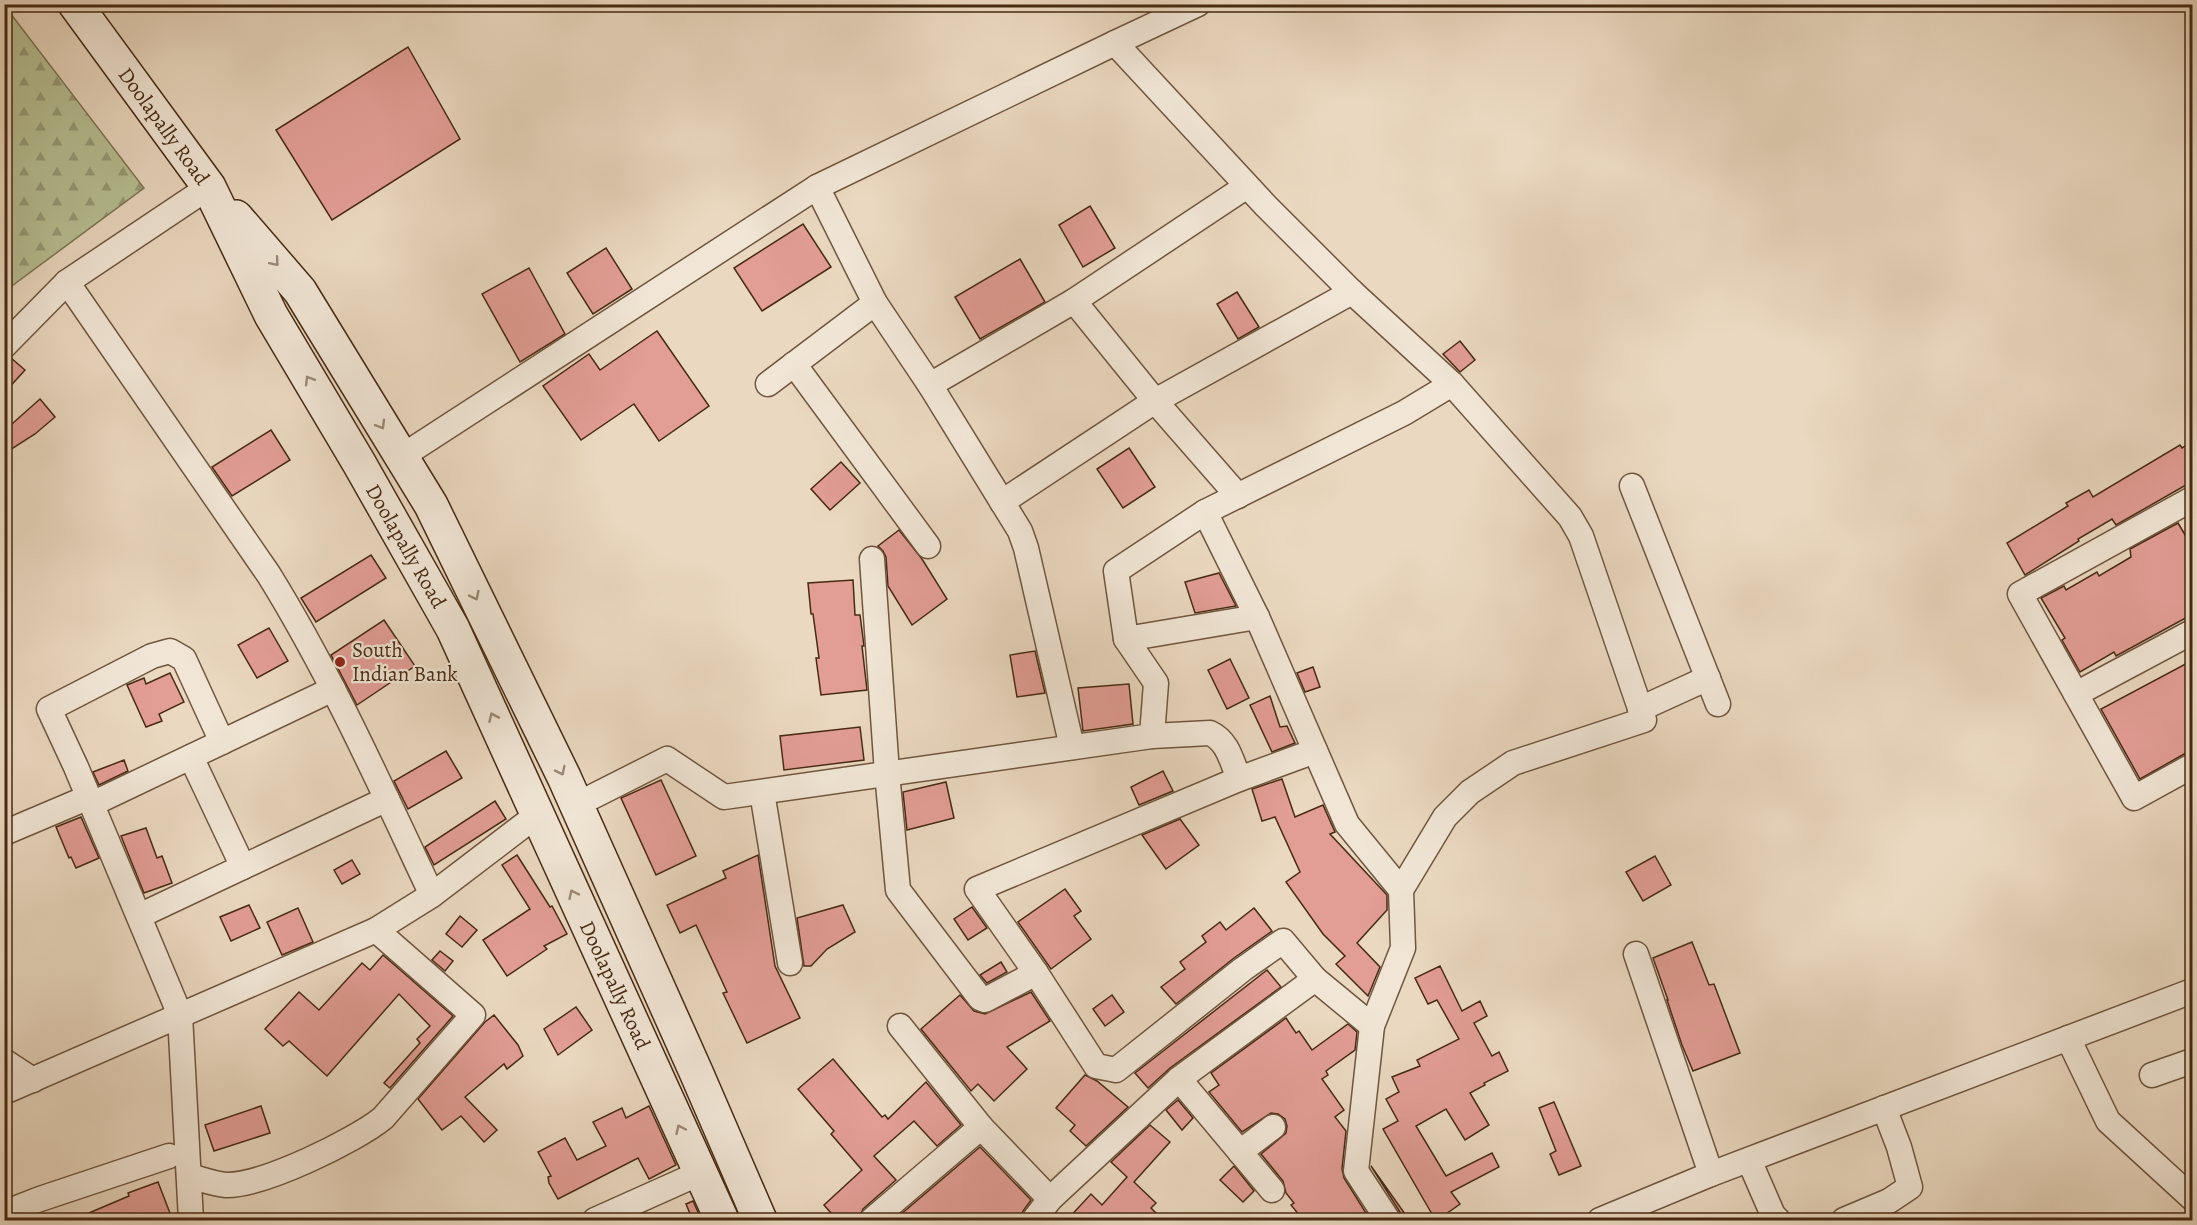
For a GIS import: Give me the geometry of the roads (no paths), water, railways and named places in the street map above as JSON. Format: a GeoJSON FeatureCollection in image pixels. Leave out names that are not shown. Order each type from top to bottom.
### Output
{"type":"FeatureCollection","features":[{"type":"Feature","properties":{"kind":"main road","name":"Doolapally Road"},"geometry":{"type":"LineString","coordinates":[[75,4],[209,187],[271,315],[359,463],[453,629],[722,1221]]}},
{"type":"Feature","properties":{"kind":"main road"},"geometry":{"type":"LineString","coordinates":[[209,187],[300,291],[430,505],[576,805],[760,1221]]}},
{"type":"Feature","properties":{"kind":"street"},"geometry":{"type":"LineString","coordinates":[[400,457],[817,187],[1198,4]]}},
{"type":"Feature","properties":{"kind":"street"},"geometry":{"type":"LineString","coordinates":[[1114,43],[1247,186],[1352,292],[1452,384],[1570,517],[1581,536],[1644,720],[1513,763],[1470,792],[1445,817],[1401,890],[1403,948],[1372,1026],[1356,1171],[1388,1221]]}},
{"type":"Feature","properties":{"kind":"street"},"geometry":{"type":"LineString","coordinates":[[930,385],[1074,301],[1247,186]]}},
{"type":"Feature","properties":{"kind":"street"},"geometry":{"type":"LineString","coordinates":[[4,346],[67,282],[209,187]]}},
{"type":"Feature","properties":{"kind":"street"},"geometry":{"type":"LineString","coordinates":[[817,187],[875,303],[930,385],[1020,531],[1026,548],[1072,747]]}},
{"type":"Feature","properties":{"kind":"street"},"geometry":{"type":"LineString","coordinates":[[67,282],[269,575],[333,689],[432,895]]}},
{"type":"Feature","properties":{"kind":"street"},"geometry":{"type":"LineString","coordinates":[[1002,502],[1155,400],[1352,292]]}},
{"type":"Feature","properties":{"kind":"street"},"geometry":{"type":"LineString","coordinates":[[1074,301],[1238,496]]}},
{"type":"Feature","properties":{"kind":"street"},"geometry":{"type":"LineString","coordinates":[[768,384],[875,303]]}},
{"type":"Feature","properties":{"kind":"street"},"geometry":{"type":"LineString","coordinates":[[794,364],[928,546]]}},
{"type":"Feature","properties":{"kind":"street"},"geometry":{"type":"LineString","coordinates":[[1152,736],[1156,683],[1126,639],[1116,571],[1205,512],[1404,413],[1452,384]]}},
{"type":"Feature","properties":{"kind":"street"},"geometry":{"type":"LineString","coordinates":[[1632,486],[1718,704]]}},
{"type":"Feature","properties":{"kind":"street"},"geometry":{"type":"LineString","coordinates":[[2193,499],[2020,594],[2134,798],[2193,766]]}},
{"type":"Feature","properties":{"kind":"street"},"geometry":{"type":"LineString","coordinates":[[1205,512],[1257,617],[1347,824],[1401,890]]}},
{"type":"Feature","properties":{"kind":"street"},"geometry":{"type":"LineString","coordinates":[[872,559],[887,773],[898,890],[980,998],[985,999],[1036,973]]}},
{"type":"Feature","properties":{"kind":"street"},"geometry":{"type":"LineString","coordinates":[[1126,639],[1257,617]]}},
{"type":"Feature","properties":{"kind":"street"},"geometry":{"type":"LineString","coordinates":[[2076,694],[2193,632]]}},
{"type":"Feature","properties":{"kind":"street"},"geometry":{"type":"LineString","coordinates":[[191,1221],[180,1015],[91,800],[49,709],[152,656],[170,651],[184,659],[222,742]]}},
{"type":"Feature","properties":{"kind":"street"},"geometry":{"type":"LineString","coordinates":[[1640,709],[1708,678]]}},
{"type":"Feature","properties":{"kind":"street"},"geometry":{"type":"LineString","coordinates":[[4,833],[91,800],[191,757],[333,689]]}},
{"type":"Feature","properties":{"kind":"street"},"geometry":{"type":"LineString","coordinates":[[576,805],[666,759],[724,797],[1152,736],[1210,733],[1218,736],[1224,743],[1239,778]]}},
{"type":"Feature","properties":{"kind":"street"},"geometry":{"type":"LineString","coordinates":[[1315,751],[1239,778],[977,889],[1036,973],[1096,1066],[1116,1070],[1243,969],[1283,941],[1315,979],[1372,1026]]}},
{"type":"Feature","properties":{"kind":"street"},"geometry":{"type":"LineString","coordinates":[[191,757],[243,867]]}},
{"type":"Feature","properties":{"kind":"street"},"geometry":{"type":"LineString","coordinates":[[762,792],[790,963]]}},
{"type":"Feature","properties":{"kind":"street"},"geometry":{"type":"LineString","coordinates":[[139,916],[387,799]]}},
{"type":"Feature","properties":{"kind":"street"},"geometry":{"type":"LineString","coordinates":[[4,1092],[376,930],[432,895],[537,815]]}},
{"type":"Feature","properties":{"kind":"street"},"geometry":{"type":"LineString","coordinates":[[189,1176],[226,1185],[267,1177],[367,1131],[383,1118],[473,1015],[376,930]]}},
{"type":"Feature","properties":{"kind":"street"},"geometry":{"type":"LineString","coordinates":[[1636,954],[1711,1174]]}},
{"type":"Feature","properties":{"kind":"street"},"geometry":{"type":"LineString","coordinates":[[1034,1221],[1050,1199],[1179,1079],[1315,979]]}},
{"type":"Feature","properties":{"kind":"street"},"geometry":{"type":"LineString","coordinates":[[1600,1221],[1711,1174],[2193,991]]}},
{"type":"Feature","properties":{"kind":"street"},"geometry":{"type":"LineString","coordinates":[[900,1026],[981,1127],[1050,1199]]}},
{"type":"Feature","properties":{"kind":"street"},"geometry":{"type":"LineString","coordinates":[[2068,1038],[2108,1121],[2193,1198]]}},
{"type":"Feature","properties":{"kind":"street"},"geometry":{"type":"LineString","coordinates":[[4,1061],[33,1080]]}},
{"type":"Feature","properties":{"kind":"street"},"geometry":{"type":"LineString","coordinates":[[2152,1075],[2193,1061]]}},
{"type":"Feature","properties":{"kind":"street"},"geometry":{"type":"LineString","coordinates":[[1179,1079],[1272,1190]]}},
{"type":"Feature","properties":{"kind":"street"},"geometry":{"type":"LineString","coordinates":[[1844,1221],[1889,1201],[1910,1186],[1899,1147],[1884,1108]]}},
{"type":"Feature","properties":{"kind":"street"},"geometry":{"type":"LineString","coordinates":[[872,1221],[981,1127]]}},
{"type":"Feature","properties":{"kind":"street"},"geometry":{"type":"LineString","coordinates":[[1240,1152],[1273,1127]]}},
{"type":"Feature","properties":{"kind":"street"},"geometry":{"type":"LineString","coordinates":[[4,1213],[44,1210],[169,1156]]}},
{"type":"Feature","properties":{"kind":"street"},"geometry":{"type":"LineString","coordinates":[[1749,1160],[1773,1215],[1778,1221]]}},
{"type":"Feature","properties":{"kind":"street"},"geometry":{"type":"LineString","coordinates":[[595,1221],[700,1173]]}},
{"type":"Feature","properties":{"kind":"place","name":"South Indian Bank"},"geometry":{"type":"Point","coordinates":[340,662]}}]}
